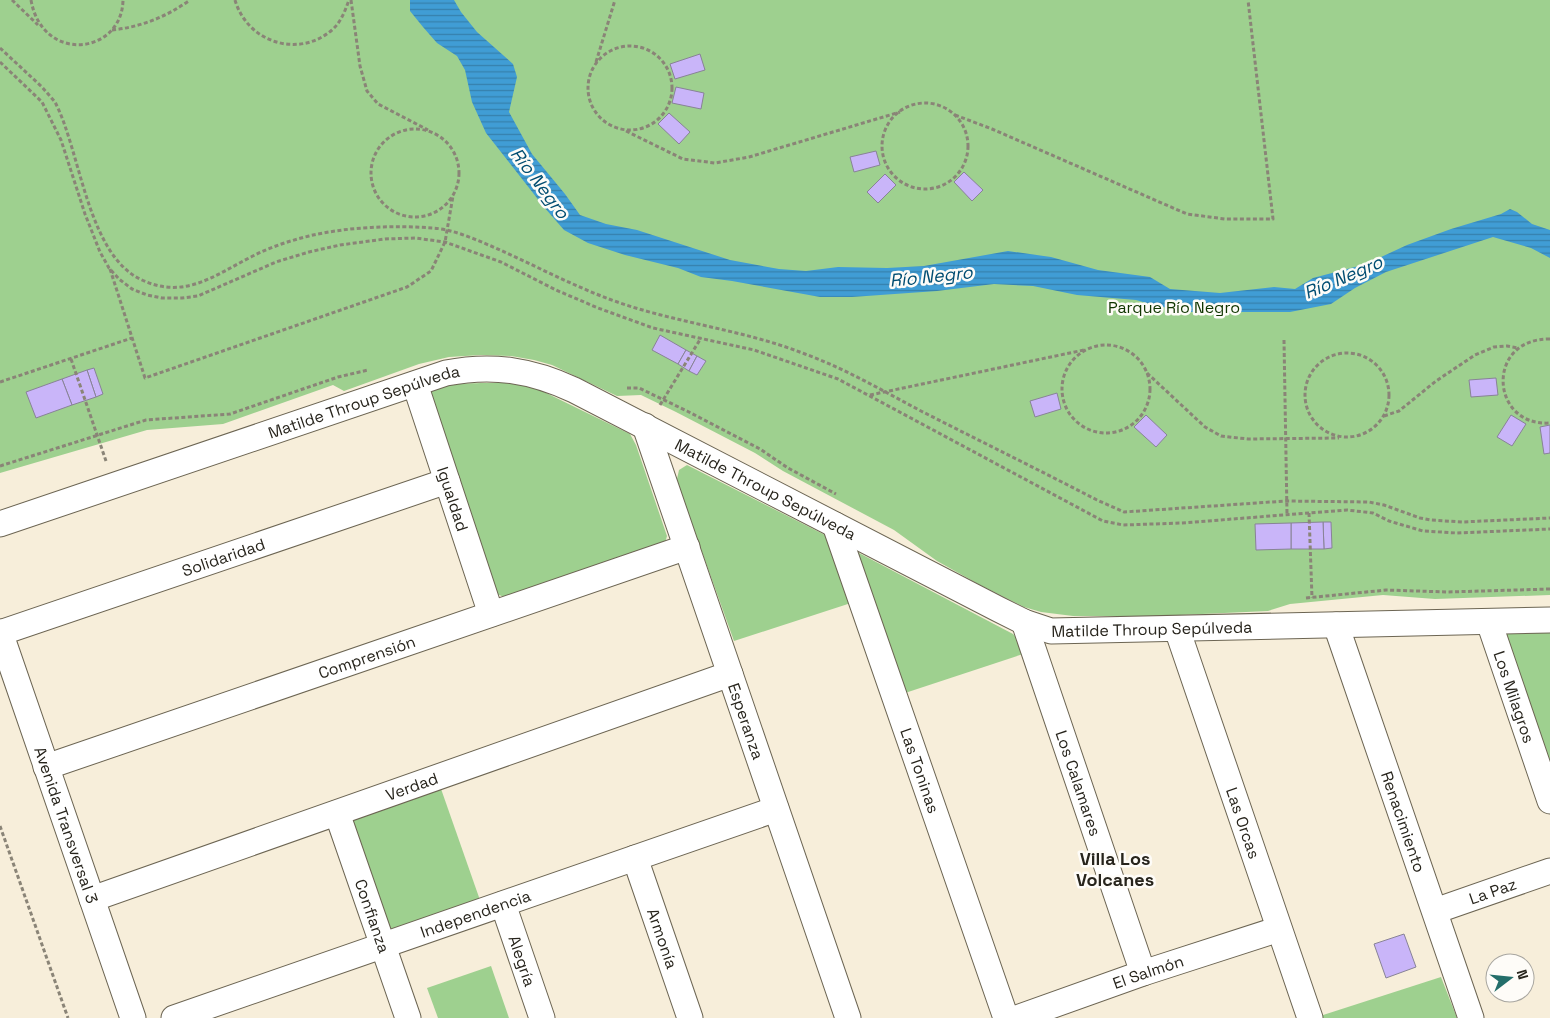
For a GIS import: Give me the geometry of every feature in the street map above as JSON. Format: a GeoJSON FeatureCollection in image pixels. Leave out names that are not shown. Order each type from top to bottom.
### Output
{"type":"FeatureCollection","features":[{"type":"Feature","properties":{"kind":"street","name":"Matilde Throup Sepúlveda"},"geometry":{"type":"LineString","coordinates":[[0,524],[446,373],[463,370],[498,369],[544,377],[558,382],[1024,622],[1051,631],[1550,620]]}},
{"type":"Feature","properties":{"kind":"street","name":"Igualdad"},"geometry":{"type":"LineString","coordinates":[[415,384],[491,614]]}},
{"type":"Feature","properties":{"kind":"street","name":"Esperanza"},"geometry":{"type":"LineString","coordinates":[[645,426],[848,1018]]}},
{"type":"Feature","properties":{"kind":"street","name":"Solidaridad"},"geometry":{"type":"LineString","coordinates":[[0,633],[447,481]]}},
{"type":"Feature","properties":{"kind":"street","name":"Las Toninas"},"geometry":{"type":"LineString","coordinates":[[835,524],[1006,1018]]}},
{"type":"Feature","properties":{"kind":"street","name":"Comprensión"},"geometry":{"type":"LineString","coordinates":[[46,767],[687,547]]}},
{"type":"Feature","properties":{"kind":"street","name":"Los Calamares"},"geometry":{"type":"LineString","coordinates":[[1024,622],[1143,973]]}},
{"type":"Feature","properties":{"kind":"street","name":"Los Milagros"},"geometry":{"type":"LineString","coordinates":[[1489,622],[1550,801]]}},
{"type":"Feature","properties":{"kind":"street","name":"Renacimiento"},"geometry":{"type":"LineString","coordinates":[[1324,625],[1434,911],[1471,1018]]}},
{"type":"Feature","properties":{"kind":"street","name":"Las Orcas"},"geometry":{"type":"LineString","coordinates":[[1177,629],[1310,1018]]}},
{"type":"Feature","properties":{"kind":"street","name":"Avenida Transversal 3"},"geometry":{"type":"LineString","coordinates":[[0,633],[133,1018]]}},
{"type":"Feature","properties":{"kind":"street","name":"Verdad"},"geometry":{"type":"LineString","coordinates":[[92,899],[730,674]]}},
{"type":"Feature","properties":{"kind":"street","name":"Independencia"},"geometry":{"type":"LineString","coordinates":[[174,1018],[776,809]]}},
{"type":"Feature","properties":{"kind":"street","name":"Confianza"},"geometry":{"type":"LineString","coordinates":[[337,813],[408,1018]]}},
{"type":"Feature","properties":{"kind":"street","name":"Armonía"},"geometry":{"type":"LineString","coordinates":[[635,858],[690,1018]]}},
{"type":"Feature","properties":{"kind":"street","name":"La Paz"},"geometry":{"type":"LineString","coordinates":[[1434,911],[1550,871]]}},
{"type":"Feature","properties":{"kind":"street","name":"Alegría"},"geometry":{"type":"LineString","coordinates":[[503,904],[542,1018]]}},
{"type":"Feature","properties":{"kind":"street","name":"El Salmón"},"geometry":{"type":"LineString","coordinates":[[1018,1018],[1143,973],[1279,930]]}},
{"type":"Feature","properties":{"kind":"path"},"geometry":{"type":"LineString","coordinates":[[12,0],[52,38],[68,44],[84,45],[99,40],[112,30],[119,17],[123,0]]}},
{"type":"Feature","properties":{"kind":"path"},"geometry":{"type":"LineString","coordinates":[[31,0],[33,14],[41,27]]}},
{"type":"Feature","properties":{"kind":"path"},"geometry":{"type":"LineString","coordinates":[[112,30],[131,28],[147,23],[173,12],[190,0]]}},
{"type":"Feature","properties":{"kind":"path"},"geometry":{"type":"LineString","coordinates":[[236,0],[238,10],[248,26],[263,38],[280,44],[300,45],[317,40],[333,29],[344,14],[350,0]]}},
{"type":"Feature","properties":{"kind":"path"},"geometry":{"type":"LineString","coordinates":[[0,62],[42,102],[52,118],[91,229],[109,268],[145,378],[407,287],[431,271],[445,242],[453,196],[458,182],[459,167],[454,153],[445,141],[408,118],[378,104],[367,91],[360,66],[350,0]]}},
{"type":"Feature","properties":{"kind":"path"},"geometry":{"type":"LineString","coordinates":[[595,65],[615,0]]}},
{"type":"Feature","properties":{"kind":"path"},"geometry":{"type":"LineString","coordinates":[[955,115],[967,137],[966,161],[960,172],[940,187],[922,189],[905,184],[895,177],[883,156],[885,131],[891,120],[910,106],[922,103],[934,104],[945,108],[955,115],[992,129],[1187,214],[1225,219],[1273,218],[1248,0]]}},
{"type":"Feature","properties":{"kind":"path"},"geometry":{"type":"LineString","coordinates":[[626,131],[648,127],[657,121],[665,113],[673,92],[669,70],[663,61],[644,48],[622,46],[602,56],[590,74],[588,85],[592,106],[598,116],[606,123],[683,159],[715,164],[900,112]]}},
{"type":"Feature","properties":{"kind":"path"},"geometry":{"type":"LineString","coordinates":[[0,48],[42,87],[55,102],[104,241],[119,265],[138,279],[160,287],[174,288],[204,282],[269,248],[327,232],[360,228],[430,228],[447,230],[514,256],[612,300],[635,308],[779,344],[837,366],[1124,512],[1286,502],[1369,502],[1384,505],[1420,518],[1462,522],[1550,518]]}},
{"type":"Feature","properties":{"kind":"path"},"geometry":{"type":"LineString","coordinates":[[432,132],[419,129],[404,130],[391,135],[380,145],[373,158],[370,172],[372,186],[379,199],[390,209],[403,216],[417,217],[431,214],[444,206],[453,196]]}},
{"type":"Feature","properties":{"kind":"path"},"geometry":{"type":"LineString","coordinates":[[109,268],[132,289],[162,298],[182,298],[198,296],[276,262],[340,245],[384,239],[415,238],[445,242],[501,262],[556,290],[653,328],[754,350],[838,379],[1103,521],[1122,525],[1172,524],[1347,510],[1373,513],[1389,521],[1423,531],[1486,533],[1550,529]]}},
{"type":"Feature","properties":{"kind":"path"},"geometry":{"type":"LineString","coordinates":[[0,382],[132,338]]}},
{"type":"Feature","properties":{"kind":"path"},"geometry":{"type":"LineString","coordinates":[[645,426],[671,388],[701,338]]}},
{"type":"Feature","properties":{"kind":"path"},"geometry":{"type":"LineString","coordinates":[[1550,339],[1538,339],[1527,342],[1518,348],[1509,358],[1504,369],[1502,381],[1504,393],[1518,414],[1529,420],[1550,423]]}},
{"type":"Feature","properties":{"kind":"path"},"geometry":{"type":"LineString","coordinates":[[1284,340],[1287,514]]}},
{"type":"Feature","properties":{"kind":"path"},"geometry":{"type":"LineString","coordinates":[[870,395],[1101,346],[1115,346],[1139,360],[1147,373],[1205,427],[1221,436],[1248,439],[1345,438],[1360,435],[1374,428],[1384,416],[1389,404],[1389,390],[1385,377],[1378,366],[1367,358],[1354,354],[1340,354],[1327,358],[1316,366],[1309,378],[1306,391],[1306,404],[1311,417],[1320,427],[1331,434],[1345,438]]}},
{"type":"Feature","properties":{"kind":"path"},"geometry":{"type":"LineString","coordinates":[[1384,416],[1399,411],[1436,381],[1475,355],[1494,347],[1507,346],[1518,348]]}},
{"type":"Feature","properties":{"kind":"path"},"geometry":{"type":"LineString","coordinates":[[1087,350],[1075,358],[1067,369],[1062,383],[1062,397],[1067,411],[1077,422],[1089,430],[1103,434],[1118,432],[1131,426],[1142,415],[1148,402],[1150,387],[1147,373]]}},
{"type":"Feature","properties":{"kind":"path"},"geometry":{"type":"LineString","coordinates":[[71,358],[115,486]]}},
{"type":"Feature","properties":{"kind":"path"},"geometry":{"type":"LineString","coordinates":[[1309,513],[1324,625]]}},
{"type":"Feature","properties":{"kind":"path"},"geometry":{"type":"LineString","coordinates":[[0,826],[68,1018]]}},
{"type":"Feature","properties":{"kind":"green space","name":"Parque Río Negro"},"geometry":{"type":"Polygon","coordinates":[[[0,0],[1550,0],[1550,595],[1435,599],[1383,595],[1290,604],[1268,611],[1158,616],[1073,616],[1041,612],[1024,607],[980,585],[937,561],[894,530],[783,471],[755,453],[641,395],[617,396],[552,365],[511,356],[449,357],[419,364],[344,391],[333,385],[223,424],[147,430],[0,473],[0,0]]]}},
{"type":"Feature","properties":{"kind":"green space"},"geometry":{"type":"Polygon","coordinates":[[[506,383],[536,388],[630,434],[636,445],[667,536],[665,543],[511,600],[492,592],[429,395],[434,389],[448,385],[506,383]]]}},
{"type":"Feature","properties":{"kind":"green space"},"geometry":{"type":"Polygon","coordinates":[[[687,465],[831,538],[854,602],[734,641],[678,485],[679,470],[687,465]]]}},
{"type":"Feature","properties":{"kind":"green space"},"geometry":{"type":"Polygon","coordinates":[[[856,553],[1013,634],[1018,639],[1023,654],[902,694],[856,553]]]}},
{"type":"Feature","properties":{"kind":"green space"},"geometry":{"type":"Polygon","coordinates":[[[1550,631],[1550,778],[1504,636],[1510,632],[1550,631]]]}},
{"type":"Feature","properties":{"kind":"green space"},"geometry":{"type":"Polygon","coordinates":[[[440,786],[481,903],[389,931],[351,821],[354,817],[440,786]]]}},
{"type":"Feature","properties":{"kind":"green space"},"geometry":{"type":"Polygon","coordinates":[[[491,966],[509,1018],[438,1018],[427,988],[491,966]]]}},
{"type":"Feature","properties":{"kind":"green space"},"geometry":{"type":"Polygon","coordinates":[[[1441,977],[1457,1018],[1321,1018],[1320,1016],[1441,977]]]}},
{"type":"Feature","properties":{"kind":"water","name":"Río Negro"},"geometry":{"type":"Polygon","coordinates":[[[410,0],[454,0],[477,32],[513,64],[517,77],[509,112],[532,154],[580,215],[606,224],[637,230],[730,260],[779,269],[806,271],[838,267],[887,268],[924,266],[1008,251],[1051,257],[1098,270],[1150,277],[1170,289],[1220,293],[1274,287],[1295,289],[1313,278],[1366,264],[1407,245],[1501,214],[1510,209],[1532,224],[1550,230],[1550,258],[1531,248],[1493,237],[1386,272],[1355,288],[1331,304],[1290,312],[1192,312],[1136,300],[1077,295],[1033,286],[994,284],[937,291],[852,297],[820,297],[701,277],[678,268],[625,255],[588,243],[564,230],[486,133],[472,102],[465,70],[457,56],[437,43],[423,27],[410,11],[410,0]]]}},
{"type":"Feature","properties":{"kind":"building"},"geometry":{"type":"Polygon","coordinates":[[[700,54],[705,70],[675,79],[670,64],[700,54]]]}},
{"type":"Feature","properties":{"kind":"building"},"geometry":{"type":"Polygon","coordinates":[[[676,87],[704,93],[701,109],[672,103],[676,87]]]}},
{"type":"Feature","properties":{"kind":"building"},"geometry":{"type":"Polygon","coordinates":[[[669,113],[690,132],[679,144],[658,124],[669,113]]]}},
{"type":"Feature","properties":{"kind":"building"},"geometry":{"type":"Polygon","coordinates":[[[876,151],[880,165],[854,172],[850,157],[876,151]]]}},
{"type":"Feature","properties":{"kind":"building"},"geometry":{"type":"Polygon","coordinates":[[[964,172],[983,190],[972,201],[954,182],[964,172]]]}},
{"type":"Feature","properties":{"kind":"building"},"geometry":{"type":"Polygon","coordinates":[[[885,174],[896,185],[878,203],[867,192],[885,174]]]}},
{"type":"Feature","properties":{"kind":"building"},"geometry":{"type":"Polygon","coordinates":[[[660,335],[686,350],[678,364],[652,350],[660,335]]]}},
{"type":"Feature","properties":{"kind":"building"},"geometry":{"type":"Polygon","coordinates":[[[686,350],[697,356],[689,371],[678,364],[686,350]]]}},
{"type":"Feature","properties":{"kind":"building"},"geometry":{"type":"Polygon","coordinates":[[[697,356],[706,361],[697,375],[689,371],[697,356]]]}},
{"type":"Feature","properties":{"kind":"building"},"geometry":{"type":"Polygon","coordinates":[[[94,368],[103,394],[96,397],[87,370],[94,368]]]}},
{"type":"Feature","properties":{"kind":"building"},"geometry":{"type":"Polygon","coordinates":[[[87,370],[96,397],[72,405],[62,379],[87,370]]]}},
{"type":"Feature","properties":{"kind":"building"},"geometry":{"type":"Polygon","coordinates":[[[1496,378],[1498,395],[1471,397],[1469,380],[1496,378]]]}},
{"type":"Feature","properties":{"kind":"building"},"geometry":{"type":"Polygon","coordinates":[[[62,379],[72,405],[36,418],[26,392],[62,379]]]}},
{"type":"Feature","properties":{"kind":"building"},"geometry":{"type":"Polygon","coordinates":[[[1057,393],[1061,409],[1035,417],[1030,401],[1057,393]]]}},
{"type":"Feature","properties":{"kind":"building"},"geometry":{"type":"Polygon","coordinates":[[[1146,415],[1167,435],[1156,447],[1134,427],[1146,415]]]}},
{"type":"Feature","properties":{"kind":"building"},"geometry":{"type":"Polygon","coordinates":[[[1511,415],[1526,424],[1512,446],[1497,437],[1511,415]]]}},
{"type":"Feature","properties":{"kind":"building"},"geometry":{"type":"Polygon","coordinates":[[[1550,425],[1550,453],[1544,454],[1540,427],[1550,425]]]}},
{"type":"Feature","properties":{"kind":"building"},"geometry":{"type":"Polygon","coordinates":[[[1323,522],[1331,522],[1332,548],[1324,549],[1323,522]]]}},
{"type":"Feature","properties":{"kind":"building"},"geometry":{"type":"Polygon","coordinates":[[[1323,522],[1324,549],[1291,549],[1291,523],[1323,522]]]}},
{"type":"Feature","properties":{"kind":"building"},"geometry":{"type":"Polygon","coordinates":[[[1291,523],[1291,549],[1256,550],[1255,524],[1291,523]]]}},
{"type":"Feature","properties":{"kind":"building"},"geometry":{"type":"Polygon","coordinates":[[[1404,934],[1416,967],[1386,978],[1374,944],[1404,934]]]}},
{"type":"Feature","properties":{"kind":"district","name":"Villa Los Volcanes"},"geometry":{"type":"Point","coordinates":[1115,868]}}]}
